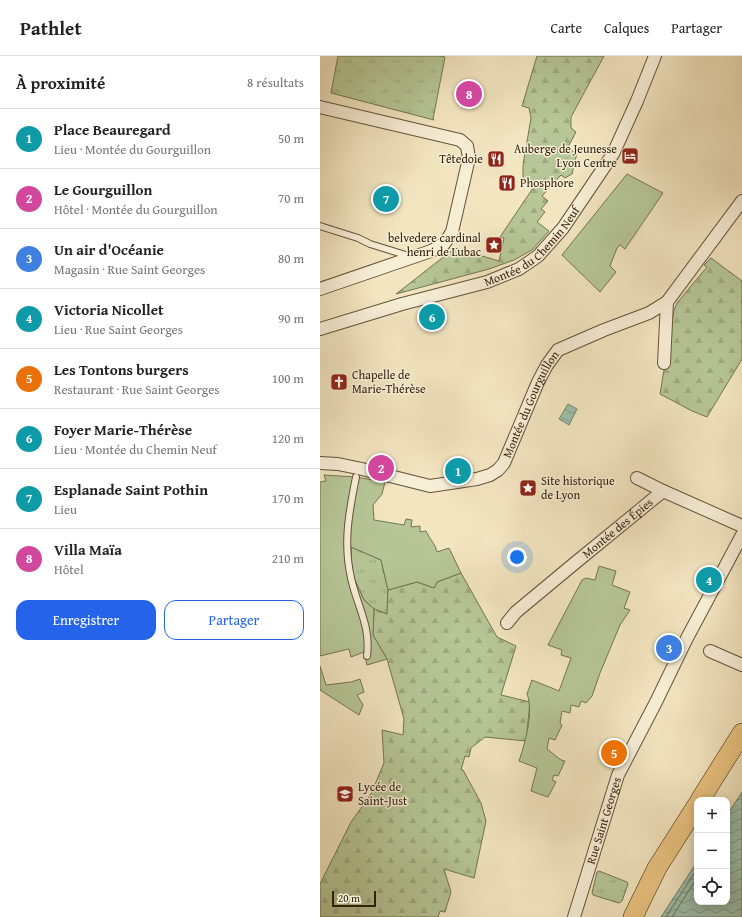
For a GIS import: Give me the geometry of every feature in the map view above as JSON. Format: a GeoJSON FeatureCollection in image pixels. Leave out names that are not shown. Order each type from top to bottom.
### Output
{"type":"FeatureCollection","features":[{"type":"Feature","properties":{"kind":"main road"},"geometry":{"type":"LineString","coordinates":[[702,797],[742,733]]}},
{"type":"Feature","properties":{"kind":"main road"},"geometry":{"type":"LineString","coordinates":[[633,917],[657,868],[694,810]]}},
{"type":"Feature","properties":{"kind":"street","name":"Montée du Chemin Neuf"},"geometry":{"type":"LineString","coordinates":[[320,329],[402,304],[486,282],[519,269],[538,256],[563,228],[613,154],[655,56]]}},
{"type":"Feature","properties":{"kind":"street"},"geometry":{"type":"LineString","coordinates":[[320,107],[460,140],[467,146],[469,158],[452,232],[444,244],[431,252],[320,289]]}},
{"type":"Feature","properties":{"kind":"street","name":"Montée du Gourguillon"},"geometry":{"type":"LineString","coordinates":[[320,463],[338,464],[362,469],[430,486],[490,476],[504,463],[538,382],[547,365],[558,350],[604,330],[650,313],[667,302],[742,201]]}},
{"type":"Feature","properties":{"kind":"street"},"geometry":{"type":"LineString","coordinates":[[664,363],[667,302]]}},
{"type":"Feature","properties":{"kind":"street"},"geometry":{"type":"LineString","coordinates":[[637,478],[663,491]]}},
{"type":"Feature","properties":{"kind":"street","name":"Montée des Épies"},"geometry":{"type":"LineString","coordinates":[[507,623],[516,612],[575,562],[663,491],[742,526]]}},
{"type":"Feature","properties":{"kind":"street","name":"Rue Saint Georges"},"geometry":{"type":"LineString","coordinates":[[574,917],[618,775],[686,640],[742,535]]}},
{"type":"Feature","properties":{"kind":"street"},"geometry":{"type":"LineString","coordinates":[[710,651],[742,665]]}},
{"type":"Feature","properties":{"kind":"lane"},"geometry":{"type":"LineString","coordinates":[[320,226],[413,258]]}},
{"type":"Feature","properties":{"kind":"lane"},"geometry":{"type":"LineString","coordinates":[[356,477],[348,515],[347,547],[351,579],[368,636],[367,656]]}},
{"type":"Feature","properties":{"kind":"green space"},"geometry":{"type":"Polygon","coordinates":[[[338,56],[445,57],[434,120],[331,93],[338,56]]]}},
{"type":"Feature","properties":{"kind":"green space"},"geometry":{"type":"Polygon","coordinates":[[[537,56],[604,56],[571,117],[571,128],[576,132],[567,149],[577,153],[572,174],[565,178],[561,175],[542,196],[548,201],[541,209],[545,212],[537,222],[549,231],[532,250],[514,260],[489,269],[396,294],[455,248],[499,261],[504,238],[500,237],[533,188],[523,180],[523,165],[531,118],[529,108],[522,106],[537,56]]]}},
{"type":"Feature","properties":{"kind":"green space"},"geometry":{"type":"Polygon","coordinates":[[[627,174],[663,193],[625,249],[620,245],[617,248],[610,266],[616,272],[600,292],[562,255],[627,174]]]}},
{"type":"Feature","properties":{"kind":"green space"},"geometry":{"type":"Polygon","coordinates":[[[711,258],[742,281],[742,359],[707,417],[692,411],[660,394],[674,310],[677,303],[707,267],[704,265],[711,258]]]}},
{"type":"Feature","properties":{"kind":"green space"},"geometry":{"type":"Polygon","coordinates":[[[324,475],[356,477],[385,482],[382,494],[373,505],[374,520],[404,525],[406,519],[412,520],[411,527],[420,526],[420,532],[426,531],[437,552],[449,548],[461,573],[437,582],[434,588],[417,582],[388,590],[381,560],[351,547],[351,562],[354,578],[364,600],[374,609],[373,635],[387,659],[367,665],[364,652],[351,657],[349,649],[320,656],[320,482],[326,481],[324,475]]]}},
{"type":"Feature","properties":{"kind":"green space"},"geometry":{"type":"Polygon","coordinates":[[[351,547],[381,560],[388,590],[387,614],[374,609],[364,600],[354,578],[351,562],[351,547]]]}},
{"type":"Feature","properties":{"kind":"green space"},"geometry":{"type":"Polygon","coordinates":[[[599,566],[616,571],[612,585],[630,592],[624,608],[630,610],[620,625],[592,696],[586,703],[581,701],[579,707],[571,705],[570,713],[562,711],[560,723],[562,725],[555,740],[549,738],[547,749],[561,760],[565,761],[558,776],[554,775],[552,780],[556,782],[548,797],[531,791],[537,768],[519,761],[528,728],[530,709],[527,694],[532,680],[559,691],[571,658],[561,655],[562,650],[548,645],[582,580],[586,578],[595,580],[599,566]]]}},
{"type":"Feature","properties":{"kind":"green space"},"geometry":{"type":"Polygon","coordinates":[[[461,573],[497,637],[516,646],[501,695],[530,702],[526,741],[485,737],[471,748],[469,757],[465,756],[461,770],[463,770],[481,803],[486,821],[474,878],[444,869],[451,892],[445,912],[440,911],[438,917],[320,917],[320,884],[351,822],[371,794],[384,763],[382,730],[403,735],[404,719],[387,659],[373,635],[374,609],[387,614],[388,590],[417,582],[434,588],[437,582],[461,573]]]}},
{"type":"Feature","properties":{"kind":"green space"},"geometry":{"type":"Polygon","coordinates":[[[320,666],[326,685],[351,682],[360,679],[364,692],[357,695],[363,705],[359,715],[320,690],[320,666]]]}},
{"type":"Feature","properties":{"kind":"green space"},"geometry":{"type":"Polygon","coordinates":[[[599,871],[627,882],[628,884],[622,901],[619,903],[593,895],[592,893],[597,872],[599,871]]]}},
{"type":"Feature","properties":{"kind":"water"},"geometry":{"type":"Polygon","coordinates":[[[568,404],[577,409],[569,425],[559,419],[568,404]]]}},
{"type":"Feature","properties":{"kind":"water"},"geometry":{"type":"Polygon","coordinates":[[[742,792],[742,917],[661,917],[694,867],[694,905],[730,905],[730,810],[742,792]]]}},
{"type":"Feature","properties":{"kind":"place","name":"Villa Maïa"},"geometry":{"type":"Point","coordinates":[469,94]}},
{"type":"Feature","properties":{"kind":"place","name":"Auberge de Jeunesse Lyon Centre"},"geometry":{"type":"Point","coordinates":[630,156]}},
{"type":"Feature","properties":{"kind":"place","name":"Têtedoie"},"geometry":{"type":"Point","coordinates":[496,159]}},
{"type":"Feature","properties":{"kind":"place","name":"Phosphore"},"geometry":{"type":"Point","coordinates":[507,183]}},
{"type":"Feature","properties":{"kind":"place","name":"Esplanade Saint Pothin"},"geometry":{"type":"Point","coordinates":[386,199]}},
{"type":"Feature","properties":{"kind":"place","name":"belvedere cardinal henri de Lubac"},"geometry":{"type":"Point","coordinates":[494,245]}},
{"type":"Feature","properties":{"kind":"place","name":"Foyer Marie-Thérèse"},"geometry":{"type":"Point","coordinates":[432,317]}},
{"type":"Feature","properties":{"kind":"place","name":"Chapelle de Marie-Thérèse"},"geometry":{"type":"Point","coordinates":[339,382]}},
{"type":"Feature","properties":{"kind":"place","name":"Le Gourguillon"},"geometry":{"type":"Point","coordinates":[381,468]}},
{"type":"Feature","properties":{"kind":"place","name":"Place Beauregard"},"geometry":{"type":"Point","coordinates":[458,471]}},
{"type":"Feature","properties":{"kind":"place","name":"Site historique de Lyon"},"geometry":{"type":"Point","coordinates":[528,488]}},
{"type":"Feature","properties":{"kind":"place","name":"Victoria Nicollet"},"geometry":{"type":"Point","coordinates":[709,580]}},
{"type":"Feature","properties":{"kind":"place","name":"Un air d'Océanie"},"geometry":{"type":"Point","coordinates":[669,648]}},
{"type":"Feature","properties":{"kind":"place","name":"Les Tontons burgers"},"geometry":{"type":"Point","coordinates":[614,753]}},
{"type":"Feature","properties":{"kind":"place","name":"Lycée de Saint-Just"},"geometry":{"type":"Point","coordinates":[345,794]}}]}
